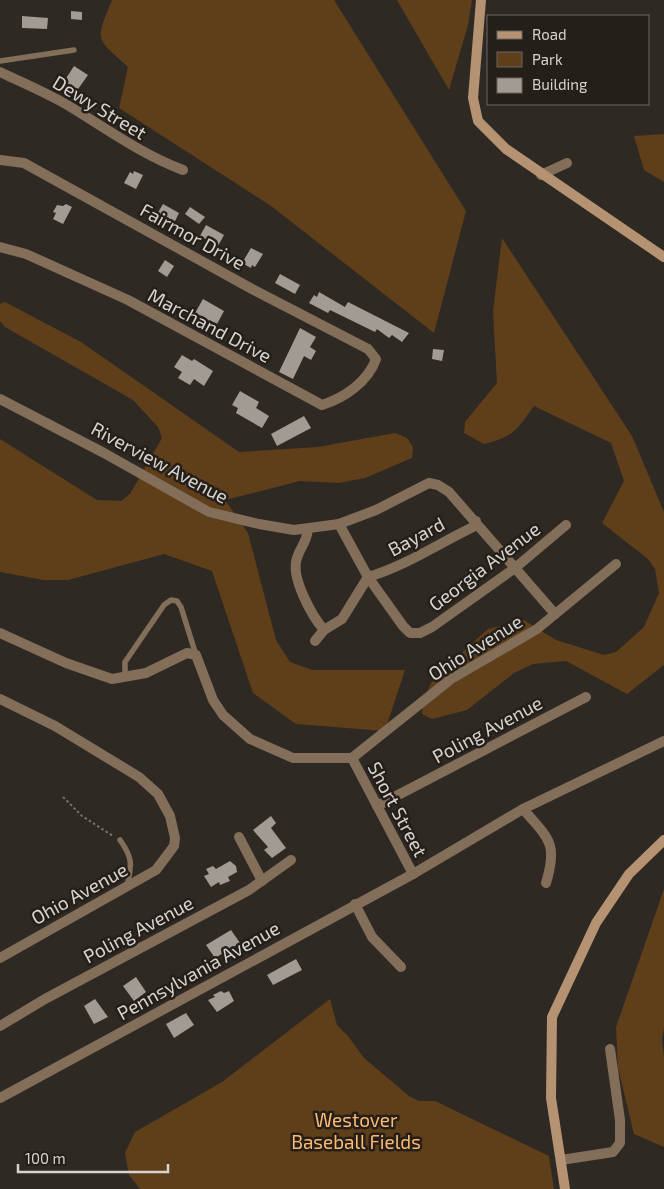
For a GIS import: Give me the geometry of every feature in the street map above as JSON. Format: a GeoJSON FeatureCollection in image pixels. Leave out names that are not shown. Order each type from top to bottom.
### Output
{"type":"FeatureCollection","features":[{"type":"Feature","properties":{"kind":"street"},"geometry":{"type":"LineString","coordinates":[[481,0],[473,98],[478,121],[506,149],[541,175],[664,257]]}},
{"type":"Feature","properties":{"kind":"street","name":"Dewy Street"},"geometry":{"type":"LineString","coordinates":[[0,72],[69,106],[106,131],[156,160],[183,170]]}},
{"type":"Feature","properties":{"kind":"street","name":"Fairmor Drive"},"geometry":{"type":"LineString","coordinates":[[0,160],[24,163],[252,289],[368,349]]}},
{"type":"Feature","properties":{"kind":"street"},"geometry":{"type":"LineString","coordinates":[[541,175],[567,164]]}},
{"type":"Feature","properties":{"kind":"street","name":"Marchand Drive"},"geometry":{"type":"LineString","coordinates":[[0,247],[26,254],[128,300],[322,405],[338,400],[372,370],[376,360],[368,349]]}},
{"type":"Feature","properties":{"kind":"street","name":"Riverview Avenue"},"geometry":{"type":"LineString","coordinates":[[0,399],[104,453],[209,512],[259,524],[294,530],[308,529],[339,524],[376,510],[428,483],[438,485],[449,492],[476,521]]}},
{"type":"Feature","properties":{"kind":"street"},"geometry":{"type":"LineString","coordinates":[[476,521],[555,614]]}},
{"type":"Feature","properties":{"kind":"street","name":"Bayard"},"geometry":{"type":"LineString","coordinates":[[368,577],[385,572],[425,552],[473,527],[476,521]]}},
{"type":"Feature","properties":{"kind":"street"},"geometry":{"type":"LineString","coordinates":[[315,641],[324,630],[342,619],[368,577],[339,524]]}},
{"type":"Feature","properties":{"kind":"street","name":"Georgia Avenue"},"geometry":{"type":"LineString","coordinates":[[368,577],[403,626],[410,633],[420,633],[432,627],[515,568],[566,525]]}},
{"type":"Feature","properties":{"kind":"street"},"geometry":{"type":"LineString","coordinates":[[308,529],[306,544],[297,558],[295,567],[301,589],[316,619],[324,630]]}},
{"type":"Feature","properties":{"kind":"street","name":"Ohio Avenue"},"geometry":{"type":"LineString","coordinates":[[352,758],[451,679],[538,629],[616,564]]}},
{"type":"Feature","properties":{"kind":"street"},"geometry":{"type":"LineString","coordinates":[[0,633],[66,663],[112,679],[146,673],[187,653],[196,655]]}},
{"type":"Feature","properties":{"kind":"street","name":"Short Street"},"geometry":{"type":"LineString","coordinates":[[196,655],[213,700],[230,721],[250,739],[293,758],[352,758],[413,874]]}},
{"type":"Feature","properties":{"kind":"street","name":"Poling Avenue"},"geometry":{"type":"LineString","coordinates":[[377,806],[586,697]]}},
{"type":"Feature","properties":{"kind":"street","name":"Ohio Avenue"},"geometry":{"type":"LineString","coordinates":[[0,699],[55,726],[139,777],[158,794],[170,816],[175,838],[171,852],[156,870],[0,958]]}},
{"type":"Feature","properties":{"kind":"street","name":"Pennsylvania Avenue"},"geometry":{"type":"LineString","coordinates":[[0,1098],[413,874],[523,809],[664,741]]}},
{"type":"Feature","properties":{"kind":"street"},"geometry":{"type":"LineString","coordinates":[[523,809],[546,836],[552,849],[553,861],[546,883]]}},
{"type":"Feature","properties":{"kind":"street"},"geometry":{"type":"LineString","coordinates":[[239,837],[262,881]]}},
{"type":"Feature","properties":{"kind":"street"},"geometry":{"type":"LineString","coordinates":[[565,1189],[551,1098],[552,1017],[596,923],[629,874],[664,840]]}},
{"type":"Feature","properties":{"kind":"street","name":"Poling Avenue"},"geometry":{"type":"LineString","coordinates":[[0,1026],[45,999],[249,890],[291,860]]}},
{"type":"Feature","properties":{"kind":"street"},"geometry":{"type":"LineString","coordinates":[[355,904],[372,937],[401,967]]}},
{"type":"Feature","properties":{"kind":"street"},"geometry":{"type":"LineString","coordinates":[[561,1160],[613,1152],[620,1143],[620,1120],[610,1048]]}},
{"type":"Feature","properties":{"kind":"lane"},"geometry":{"type":"LineString","coordinates":[[0,61],[74,50]]}},
{"type":"Feature","properties":{"kind":"lane"},"geometry":{"type":"LineString","coordinates":[[125,678],[126,662],[164,605],[171,600],[177,601],[181,607],[196,655]]}},
{"type":"Feature","properties":{"kind":"lane"},"geometry":{"type":"LineString","coordinates":[[120,840],[129,853],[131,868],[127,886]]}},
{"type":"Feature","properties":{"kind":"path"},"geometry":{"type":"LineString","coordinates":[[63,797],[82,816],[120,840]]}},
{"type":"Feature","properties":{"kind":"green space"},"geometry":{"type":"Polygon","coordinates":[[[112,0],[334,0],[466,211],[434,333],[271,206],[119,108],[128,67],[109,50],[101,38],[103,24],[112,0]]]}},
{"type":"Feature","properties":{"kind":"green space"},"geometry":{"type":"Polygon","coordinates":[[[397,0],[472,0],[468,25],[449,90],[397,0]]]}},
{"type":"Feature","properties":{"kind":"green space"},"geometry":{"type":"Polygon","coordinates":[[[664,134],[664,182],[644,170],[634,136],[664,134]]]}},
{"type":"Feature","properties":{"kind":"green space"},"geometry":{"type":"Polygon","coordinates":[[[502,238],[632,436],[664,512],[664,665],[627,694],[566,661],[533,664],[514,673],[467,710],[432,719],[422,714],[423,701],[433,679],[488,629],[524,620],[556,640],[604,655],[616,652],[644,627],[659,593],[655,569],[648,559],[602,523],[624,481],[611,443],[534,406],[514,431],[502,438],[484,444],[464,433],[465,422],[497,383],[493,311],[502,238]]]}},
{"type":"Feature","properties":{"kind":"green space"},"geometry":{"type":"Polygon","coordinates":[[[5,302],[81,342],[239,452],[318,447],[395,433],[407,438],[413,447],[412,458],[365,478],[339,483],[300,481],[225,500],[248,533],[276,640],[290,662],[312,670],[405,670],[385,731],[296,724],[253,693],[212,571],[164,554],[68,580],[43,580],[0,572],[0,439],[97,500],[121,501],[130,494],[162,438],[158,427],[133,400],[5,327],[0,321],[0,304],[5,302]]]}},
{"type":"Feature","properties":{"kind":"green space"},"geometry":{"type":"Polygon","coordinates":[[[664,889],[664,1028],[662,1040],[664,1056],[664,1147],[634,1134],[618,1068],[616,1027],[664,889]]]}},
{"type":"Feature","properties":{"kind":"green space","name":"Westover Baseball Fields"},"geometry":{"type":"Polygon","coordinates":[[[330,999],[337,1025],[348,1036],[364,1058],[409,1096],[419,1101],[435,1101],[549,1156],[554,1189],[140,1189],[129,1175],[125,1153],[135,1132],[222,1082],[330,999]]]}},
{"type":"Feature","properties":{"kind":"building"},"geometry":{"type":"Polygon","coordinates":[[[71,11],[82,12],[82,20],[71,19],[71,11]]]}},
{"type":"Feature","properties":{"kind":"building"},"geometry":{"type":"Polygon","coordinates":[[[22,16],[48,18],[47,29],[22,28],[22,16]]]}},
{"type":"Feature","properties":{"kind":"building"},"geometry":{"type":"Polygon","coordinates":[[[74,66],[88,75],[76,92],[63,83],[74,66]]]}},
{"type":"Feature","properties":{"kind":"building"},"geometry":{"type":"Polygon","coordinates":[[[134,171],[143,175],[136,189],[124,183],[130,172],[133,174],[134,171]]]}},
{"type":"Feature","properties":{"kind":"building"},"geometry":{"type":"Polygon","coordinates":[[[66,204],[72,207],[63,224],[53,219],[56,213],[53,212],[57,205],[63,206],[66,204]]]}},
{"type":"Feature","properties":{"kind":"building"},"geometry":{"type":"Polygon","coordinates":[[[163,204],[179,213],[173,225],[165,220],[163,224],[154,219],[163,204]]]}},
{"type":"Feature","properties":{"kind":"building"},"geometry":{"type":"Polygon","coordinates":[[[190,207],[205,217],[199,224],[185,214],[190,207]]]}},
{"type":"Feature","properties":{"kind":"building"},"geometry":{"type":"Polygon","coordinates":[[[206,225],[224,235],[218,246],[200,236],[206,225]]]}},
{"type":"Feature","properties":{"kind":"building"},"geometry":{"type":"Polygon","coordinates":[[[251,248],[263,254],[255,267],[252,265],[251,268],[242,263],[251,248]]]}},
{"type":"Feature","properties":{"kind":"building"},"geometry":{"type":"Polygon","coordinates":[[[165,260],[174,266],[167,277],[158,271],[165,260]]]}},
{"type":"Feature","properties":{"kind":"building"},"geometry":{"type":"Polygon","coordinates":[[[280,274],[300,285],[295,294],[275,283],[280,274]]]}},
{"type":"Feature","properties":{"kind":"building"},"geometry":{"type":"Polygon","coordinates":[[[319,292],[345,307],[348,302],[409,333],[402,342],[392,335],[389,338],[377,329],[375,332],[330,310],[328,313],[309,303],[314,295],[317,297],[319,292]]]}},
{"type":"Feature","properties":{"kind":"building"},"geometry":{"type":"Polygon","coordinates":[[[203,299],[224,311],[217,324],[211,321],[209,325],[198,319],[200,316],[195,313],[203,299]]]}},
{"type":"Feature","properties":{"kind":"building"},"geometry":{"type":"Polygon","coordinates":[[[300,328],[316,337],[310,347],[316,351],[311,360],[304,356],[293,379],[279,372],[300,328]]]}},
{"type":"Feature","properties":{"kind":"building"},"geometry":{"type":"Polygon","coordinates":[[[433,349],[444,350],[442,361],[432,359],[433,349]]]}},
{"type":"Feature","properties":{"kind":"building"},"geometry":{"type":"Polygon","coordinates":[[[182,355],[192,361],[194,359],[213,371],[204,386],[194,379],[190,385],[178,378],[182,372],[174,367],[182,355]]]}},
{"type":"Feature","properties":{"kind":"building"},"geometry":{"type":"Polygon","coordinates":[[[240,391],[259,402],[256,408],[269,416],[262,428],[236,413],[238,408],[232,405],[240,391]]]}},
{"type":"Feature","properties":{"kind":"building"},"geometry":{"type":"Polygon","coordinates":[[[304,416],[311,428],[277,446],[271,434],[304,416]]]}},
{"type":"Feature","properties":{"kind":"building"},"geometry":{"type":"Polygon","coordinates":[[[271,816],[276,823],[271,828],[286,848],[272,858],[264,850],[268,847],[253,830],[271,816]]]}},
{"type":"Feature","properties":{"kind":"building"},"geometry":{"type":"Polygon","coordinates":[[[230,861],[236,866],[237,872],[228,877],[230,881],[220,885],[219,882],[211,887],[204,876],[209,874],[206,869],[213,866],[216,869],[230,861]]]}},
{"type":"Feature","properties":{"kind":"building"},"geometry":{"type":"Polygon","coordinates":[[[231,930],[240,943],[215,958],[206,945],[231,930]]]}},
{"type":"Feature","properties":{"kind":"building"},"geometry":{"type":"Polygon","coordinates":[[[296,959],[302,970],[273,985],[267,975],[296,959]]]}},
{"type":"Feature","properties":{"kind":"building"},"geometry":{"type":"Polygon","coordinates":[[[136,977],[146,992],[134,1001],[123,986],[136,977]]]}},
{"type":"Feature","properties":{"kind":"building"},"geometry":{"type":"Polygon","coordinates":[[[221,991],[224,993],[229,991],[234,1001],[217,1012],[208,1000],[215,997],[213,995],[221,991]]]}},
{"type":"Feature","properties":{"kind":"building"},"geometry":{"type":"Polygon","coordinates":[[[95,999],[108,1017],[94,1024],[84,1006],[95,999]]]}},
{"type":"Feature","properties":{"kind":"building"},"geometry":{"type":"Polygon","coordinates":[[[186,1013],[194,1025],[174,1038],[166,1024],[186,1013]]]}}]}
